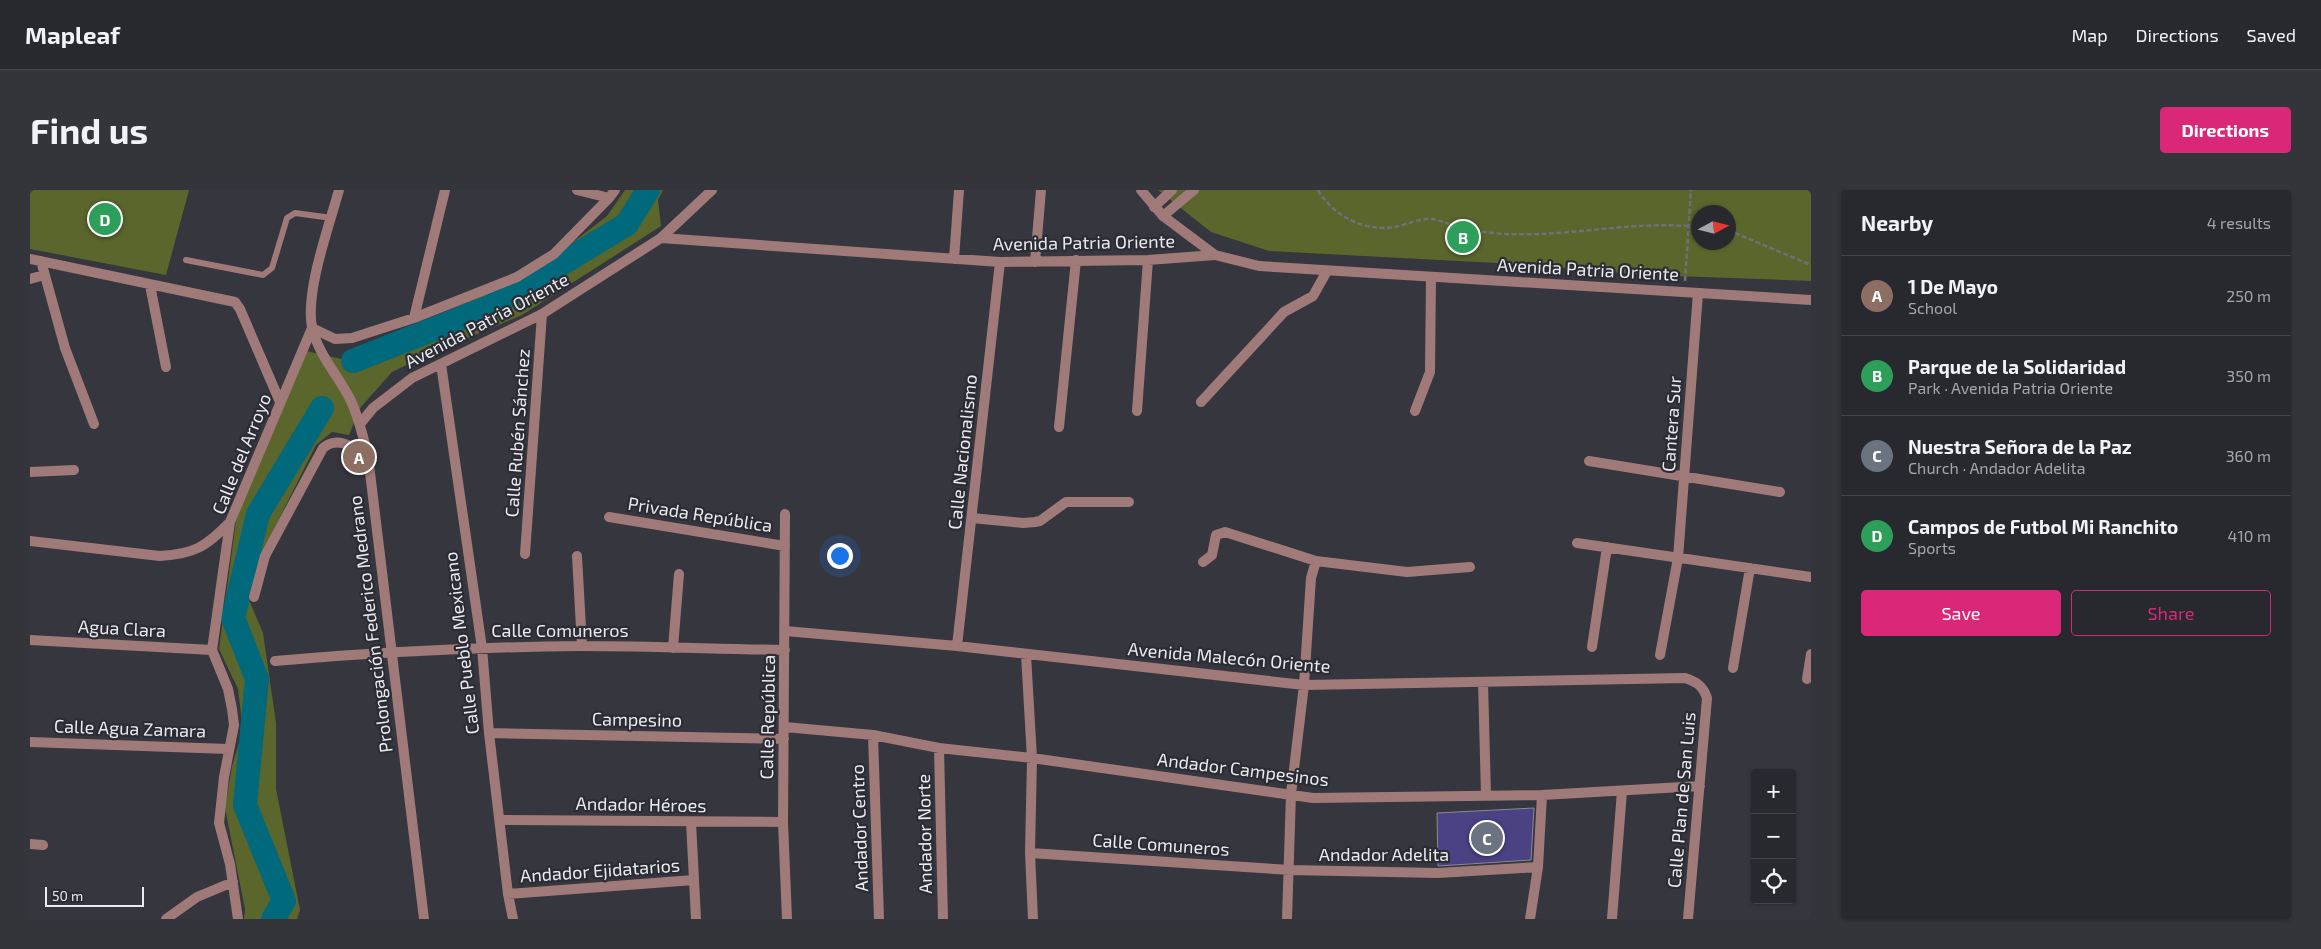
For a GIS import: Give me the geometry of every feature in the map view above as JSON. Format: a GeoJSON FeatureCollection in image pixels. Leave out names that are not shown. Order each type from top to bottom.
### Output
{"type":"FeatureCollection","features":[{"type":"Feature","properties":{"kind":"street","name":"Prolongación Federico Medrano"},"geometry":{"type":"LineString","coordinates":[[339,190],[315,281],[310,309],[312,328],[325,358],[350,400],[360,424],[368,456],[390,651],[424,919]]}},
{"type":"Feature","properties":{"kind":"street"},"geometry":{"type":"LineString","coordinates":[[414,318],[445,190]]}},
{"type":"Feature","properties":{"kind":"street"},"geometry":{"type":"LineString","coordinates":[[577,190],[612,194]]}},
{"type":"Feature","properties":{"kind":"street","name":"Avenida Patria Oriente"},"geometry":{"type":"LineString","coordinates":[[360,424],[373,408],[412,378],[542,314],[660,238],[712,190]]}},
{"type":"Feature","properties":{"kind":"street"},"geometry":{"type":"LineString","coordinates":[[954,259],[958,190]]}},
{"type":"Feature","properties":{"kind":"street"},"geometry":{"type":"LineString","coordinates":[[1035,262],[1041,190]]}},
{"type":"Feature","properties":{"kind":"street","name":"Avenida Patria Oriente"},"geometry":{"type":"LineString","coordinates":[[1141,190],[1163,216],[1215,255]]}},
{"type":"Feature","properties":{"kind":"street"},"geometry":{"type":"LineString","coordinates":[[1154,207],[1172,190]]}},
{"type":"Feature","properties":{"kind":"street"},"geometry":{"type":"LineString","coordinates":[[1163,216],[1194,190]]}},
{"type":"Feature","properties":{"kind":"street"},"geometry":{"type":"LineString","coordinates":[[312,328],[341,340],[414,318],[491,288],[536,267],[554,254],[612,194]]}},
{"type":"Feature","properties":{"kind":"street","name":"Avenida Patria Oriente"},"geometry":{"type":"LineString","coordinates":[[660,238],[1000,262],[1148,260],[1215,255],[1260,266],[1811,300]]}},
{"type":"Feature","properties":{"kind":"street"},"geometry":{"type":"LineString","coordinates":[[30,259],[150,285],[232,300],[238,305],[280,402]]}},
{"type":"Feature","properties":{"kind":"street"},"geometry":{"type":"LineString","coordinates":[[1059,427],[1076,260]]}},
{"type":"Feature","properties":{"kind":"street"},"geometry":{"type":"LineString","coordinates":[[1137,411],[1148,260]]}},
{"type":"Feature","properties":{"kind":"street"},"geometry":{"type":"LineString","coordinates":[[41,261],[65,348],[94,424]]}},
{"type":"Feature","properties":{"kind":"street","name":"Calle Nacionalismo"},"geometry":{"type":"LineString","coordinates":[[958,646],[1000,262]]}},
{"type":"Feature","properties":{"kind":"street"},"geometry":{"type":"LineString","coordinates":[[1201,402],[1284,312],[1313,296],[1327,271]]}},
{"type":"Feature","properties":{"kind":"street"},"geometry":{"type":"LineString","coordinates":[[30,280],[44,275]]}},
{"type":"Feature","properties":{"kind":"street"},"geometry":{"type":"LineString","coordinates":[[1415,411],[1430,372],[1431,278]]}},
{"type":"Feature","properties":{"kind":"street"},"geometry":{"type":"LineString","coordinates":[[150,285],[166,367]]}},
{"type":"Feature","properties":{"kind":"street","name":"Cantera Sur"},"geometry":{"type":"LineString","coordinates":[[1660,655],[1678,558],[1698,293]]}},
{"type":"Feature","properties":{"kind":"street","name":"Calle Rubén Sánchez"},"geometry":{"type":"LineString","coordinates":[[525,554],[542,314]]}},
{"type":"Feature","properties":{"kind":"street","name":"Calle del Arroyo"},"geometry":{"type":"LineString","coordinates":[[212,650],[230,522],[312,328]]}},
{"type":"Feature","properties":{"kind":"street","name":"Calle Pueblo Mexicano"},"geometry":{"type":"LineString","coordinates":[[441,364],[482,648],[489,733],[508,894],[514,919]]}},
{"type":"Feature","properties":{"kind":"street"},"geometry":{"type":"LineString","coordinates":[[254,597],[265,556],[324,448],[328,444],[340,442],[368,456]]}},
{"type":"Feature","properties":{"kind":"street"},"geometry":{"type":"LineString","coordinates":[[1589,460],[1780,492]]}},
{"type":"Feature","properties":{"kind":"street"},"geometry":{"type":"LineString","coordinates":[[30,472],[74,470]]}},
{"type":"Feature","properties":{"kind":"street"},"geometry":{"type":"LineString","coordinates":[[972,518],[1029,523],[1040,521],[1066,502],[1129,502]]}},
{"type":"Feature","properties":{"kind":"street","name":"Calle República"},"geometry":{"type":"LineString","coordinates":[[785,514],[783,822],[787,919]]}},
{"type":"Feature","properties":{"kind":"street","name":"Privada República"},"geometry":{"type":"LineString","coordinates":[[609,517],[785,546]]}},
{"type":"Feature","properties":{"kind":"street"},"geometry":{"type":"LineString","coordinates":[[30,541],[160,556],[173,555],[200,548],[213,540],[230,522]]}},
{"type":"Feature","properties":{"kind":"street"},"geometry":{"type":"LineString","coordinates":[[1204,562],[1212,555],[1216,535],[1225,532],[1316,561],[1407,572],[1470,566]]}},
{"type":"Feature","properties":{"kind":"street"},"geometry":{"type":"LineString","coordinates":[[1577,543],[1811,577]]}},
{"type":"Feature","properties":{"kind":"street"},"geometry":{"type":"LineString","coordinates":[[1592,647],[1607,547]]}},
{"type":"Feature","properties":{"kind":"street"},"geometry":{"type":"LineString","coordinates":[[577,556],[582,646]]}},
{"type":"Feature","properties":{"kind":"street"},"geometry":{"type":"LineString","coordinates":[[1287,919],[1291,794],[1304,684],[1311,578],[1316,561]]}},
{"type":"Feature","properties":{"kind":"street"},"geometry":{"type":"LineString","coordinates":[[1733,668],[1750,568]]}},
{"type":"Feature","properties":{"kind":"street"},"geometry":{"type":"LineString","coordinates":[[673,648],[679,574]]}},
{"type":"Feature","properties":{"kind":"street","name":"Avenida Malecón Oriente"},"geometry":{"type":"LineString","coordinates":[[785,631],[958,646],[1026,655],[1304,684],[1685,678],[1701,685]]}},
{"type":"Feature","properties":{"kind":"street","name":"Agua Clara"},"geometry":{"type":"LineString","coordinates":[[30,640],[212,650]]}},
{"type":"Feature","properties":{"kind":"street","name":"Calle Comuneros"},"geometry":{"type":"LineString","coordinates":[[275,661],[390,651],[482,648],[582,646],[785,650]]}},
{"type":"Feature","properties":{"kind":"street"},"geometry":{"type":"LineString","coordinates":[[212,650],[228,689],[234,725],[228,749],[219,823],[233,882],[238,919]]}},
{"type":"Feature","properties":{"kind":"street"},"geometry":{"type":"LineString","coordinates":[[1807,678],[1811,654]]}},
{"type":"Feature","properties":{"kind":"street"},"geometry":{"type":"LineString","coordinates":[[1026,655],[1032,758],[1030,853],[1033,919]]}},
{"type":"Feature","properties":{"kind":"street"},"geometry":{"type":"LineString","coordinates":[[1483,682],[1486,795]]}},
{"type":"Feature","properties":{"kind":"street","name":"Calle Plan de San Luis"},"geometry":{"type":"LineString","coordinates":[[1688,919],[1707,698],[1701,685]]}},
{"type":"Feature","properties":{"kind":"street","name":"Andador Campesinos"},"geometry":{"type":"LineString","coordinates":[[785,727],[873,735],[939,748],[1032,758],[1313,798],[1542,795],[1700,786]]}},
{"type":"Feature","properties":{"kind":"street","name":"Campesino"},"geometry":{"type":"LineString","coordinates":[[489,733],[784,739]]}},
{"type":"Feature","properties":{"kind":"street","name":"Andador Centro"},"geometry":{"type":"LineString","coordinates":[[873,735],[879,919]]}},
{"type":"Feature","properties":{"kind":"street","name":"Calle Agua Zamara"},"geometry":{"type":"LineString","coordinates":[[30,742],[228,749]]}},
{"type":"Feature","properties":{"kind":"street","name":"Andador Norte"},"geometry":{"type":"LineString","coordinates":[[939,748],[943,919]]}},
{"type":"Feature","properties":{"kind":"street"},"geometry":{"type":"LineString","coordinates":[[1612,919],[1622,791]]}},
{"type":"Feature","properties":{"kind":"street"},"geometry":{"type":"LineString","coordinates":[[1530,919],[1538,867],[1542,795]]}},
{"type":"Feature","properties":{"kind":"street","name":"Andador Héroes"},"geometry":{"type":"LineString","coordinates":[[500,820],[783,822]]}},
{"type":"Feature","properties":{"kind":"street"},"geometry":{"type":"LineString","coordinates":[[691,822],[696,919]]}},
{"type":"Feature","properties":{"kind":"street"},"geometry":{"type":"LineString","coordinates":[[30,844],[43,845]]}},
{"type":"Feature","properties":{"kind":"street","name":"Calle Comuneros"},"geometry":{"type":"LineString","coordinates":[[1030,853],[1290,870]]}},
{"type":"Feature","properties":{"kind":"street","name":"Andador Adelita"},"geometry":{"type":"LineString","coordinates":[[1290,870],[1438,873],[1538,867]]}},
{"type":"Feature","properties":{"kind":"street","name":"Andador Ejidatarios"},"geometry":{"type":"LineString","coordinates":[[508,894],[694,880]]}},
{"type":"Feature","properties":{"kind":"street"},"geometry":{"type":"LineString","coordinates":[[166,919],[197,897],[233,882]]}},
{"type":"Feature","properties":{"kind":"lane"},"geometry":{"type":"LineString","coordinates":[[186,260],[263,275],[272,268],[287,218],[295,213],[332,218]]}},
{"type":"Feature","properties":{"kind":"path"},"geometry":{"type":"LineString","coordinates":[[1318,190],[1333,209],[1360,225],[1375,228],[1396,227],[1428,219],[1483,232],[1506,234],[1546,234],[1653,224],[1691,226]]}},
{"type":"Feature","properties":{"kind":"path"},"geometry":{"type":"LineString","coordinates":[[1684,292],[1691,190]]}},
{"type":"Feature","properties":{"kind":"path"},"geometry":{"type":"LineString","coordinates":[[1736,233],[1811,265]]}},
{"type":"Feature","properties":{"kind":"green space"},"geometry":{"type":"Polygon","coordinates":[[[30,190],[189,190],[166,275],[30,249],[30,190]]]}},
{"type":"Feature","properties":{"kind":"green space"},"geometry":{"type":"Polygon","coordinates":[[[625,190],[663,190],[658,200],[661,226],[522,315],[392,372],[360,408],[349,435],[332,432],[316,445],[261,555],[249,600],[263,633],[276,723],[276,789],[300,910],[297,919],[244,919],[245,909],[225,808],[232,766],[243,730],[238,689],[219,649],[236,520],[306,351],[341,359],[533,273],[607,216],[625,190]]]}},
{"type":"Feature","properties":{"kind":"green space"},"geometry":{"type":"Polygon","coordinates":[[[1158,190],[1811,190],[1811,281],[1647,275],[1515,264],[1269,251],[1211,232],[1158,190]]]}},
{"type":"Feature","properties":{"kind":"building"},"geometry":{"type":"Polygon","coordinates":[[[1534,808],[1531,860],[1438,866],[1437,813],[1534,808]]]}},
{"type":"Feature","properties":{"kind":"waterway"},"geometry":{"type":"LineString","coordinates":[[353,361],[492,306],[627,224],[648,190]]}},
{"type":"Feature","properties":{"kind":"waterway"},"geometry":{"type":"LineString","coordinates":[[273,919],[284,901],[245,805],[257,679],[233,618],[258,514],[322,408]]}},
{"type":"Feature","properties":{"kind":"place","name":"Campos de Futbol Mi Ranchito"},"geometry":{"type":"Point","coordinates":[105,219]}},
{"type":"Feature","properties":{"kind":"place","name":"Parque de la Solidaridad"},"geometry":{"type":"Point","coordinates":[1463,237]}},
{"type":"Feature","properties":{"kind":"place","name":"1 De Mayo"},"geometry":{"type":"Point","coordinates":[359,457]}},
{"type":"Feature","properties":{"kind":"place","name":"Nuestra Señora de la Paz"},"geometry":{"type":"Point","coordinates":[1487,838]}}]}
